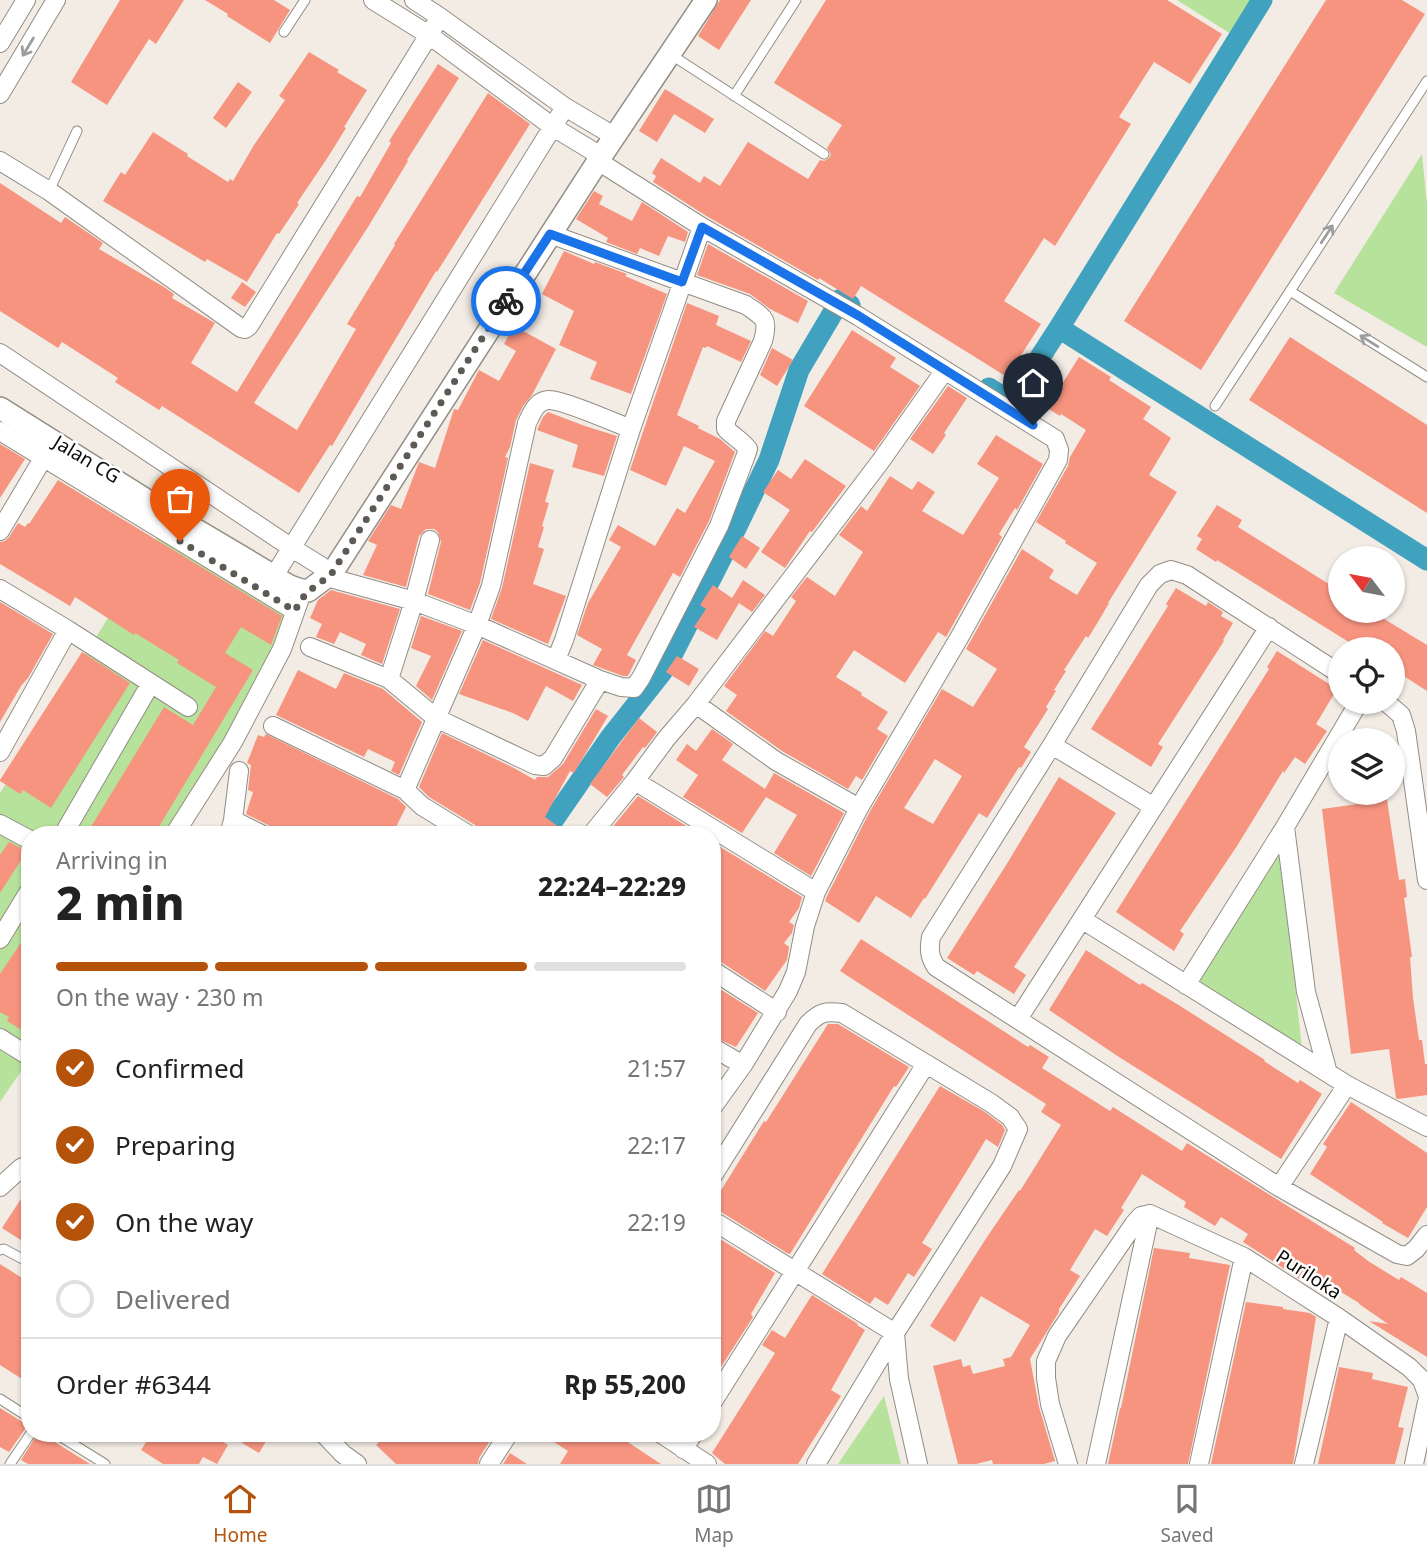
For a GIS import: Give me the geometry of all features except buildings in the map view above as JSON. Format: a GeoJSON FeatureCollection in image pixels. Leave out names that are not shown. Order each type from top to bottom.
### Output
{"type":"FeatureCollection","features":[{"type":"Feature","properties":{"kind":"street"},"geometry":{"type":"LineString","coordinates":[[0,43],[26,0]]}},
{"type":"Feature","properties":{"kind":"street"},"geometry":{"type":"LineString","coordinates":[[0,93],[56,0]]}},
{"type":"Feature","properties":{"kind":"street"},"geometry":{"type":"LineString","coordinates":[[373,0],[429,35],[553,127],[702,227],[859,316],[1055,439],[1059,450],[1058,460],[959,638],[859,808],[816,892],[805,926],[796,972],[788,991],[721,1096]]}},
{"type":"Feature","properties":{"kind":"street"},"geometry":{"type":"LineString","coordinates":[[414,0],[565,107],[614,136]]}},
{"type":"Feature","properties":{"kind":"street"},"geometry":{"type":"LineString","coordinates":[[180,826],[233,742],[282,649],[301,598],[329,575],[599,158],[706,0]]}},
{"type":"Feature","properties":{"kind":"street"},"geometry":{"type":"LineString","coordinates":[[0,161],[49,191],[245,330],[440,16]]}},
{"type":"Feature","properties":{"kind":"street"},"geometry":{"type":"LineString","coordinates":[[274,576],[565,107]]}},
{"type":"Feature","properties":{"kind":"street"},"geometry":{"type":"LineString","coordinates":[[556,660],[631,429],[702,227]]}},
{"type":"Feature","properties":{"kind":"street"},"geometry":{"type":"LineString","coordinates":[[0,353],[329,575],[414,601],[477,625],[600,680],[634,688],[719,526],[748,449],[726,429],[726,421],[763,341],[766,323],[746,305],[550,234]]}},
{"type":"Feature","properties":{"kind":"street"},"geometry":{"type":"LineString","coordinates":[[598,826],[696,704],[880,462],[945,370]]}},
{"type":"Feature","properties":{"kind":"street"},"geometry":{"type":"LineString","coordinates":[[405,790],[477,625],[491,586],[527,423],[536,405],[547,399],[560,402],[631,429]]}},
{"type":"Feature","properties":{"kind":"street"},"geometry":{"type":"LineString","coordinates":[[0,408],[48,449],[151,503],[292,588],[308,591]]}},
{"type":"Feature","properties":{"kind":"street","name":"Jalan CG"},"geometry":{"type":"LineString","coordinates":[[0,431],[48,449],[295,611]]}},
{"type":"Feature","properties":{"kind":"street"},"geometry":{"type":"LineString","coordinates":[[0,531],[48,449]]}},
{"type":"Feature","properties":{"kind":"street"},"geometry":{"type":"LineString","coordinates":[[389,679],[430,540]]}},
{"type":"Feature","properties":{"kind":"street"},"geometry":{"type":"LineString","coordinates":[[1328,666],[1187,575],[1171,570],[1160,574],[1149,585],[931,937],[928,950],[936,967],[1279,1186],[1397,1254],[1408,1256],[1427,1235]]}},
{"type":"Feature","properties":{"kind":"street"},"geometry":{"type":"LineString","coordinates":[[0,589],[188,707]]}},
{"type":"Feature","properties":{"kind":"street"},"geometry":{"type":"LineString","coordinates":[[1018,1019],[1269,628]]}},
{"type":"Feature","properties":{"kind":"street"},"geometry":{"type":"LineString","coordinates":[[0,752],[68,630]]}},
{"type":"Feature","properties":{"kind":"street"},"geometry":{"type":"LineString","coordinates":[[310,647],[389,679],[436,718],[535,765],[544,766],[553,758],[600,680]]}},
{"type":"Feature","properties":{"kind":"street"},"geometry":{"type":"LineString","coordinates":[[68,826],[151,683]]}},
{"type":"Feature","properties":{"kind":"street"},"geometry":{"type":"LineString","coordinates":[[696,704],[776,761],[859,808]]}},
{"type":"Feature","properties":{"kind":"street"},"geometry":{"type":"LineString","coordinates":[[1186,985],[1352,714]]}},
{"type":"Feature","properties":{"kind":"street"},"geometry":{"type":"LineString","coordinates":[[1400,714],[1406,731],[1427,880]]}},
{"type":"Feature","properties":{"kind":"street"},"geometry":{"type":"LineString","coordinates":[[274,726],[405,790],[422,806],[454,826]]}},
{"type":"Feature","properties":{"kind":"street"},"geometry":{"type":"LineString","coordinates":[[1052,745],[1154,807]]}},
{"type":"Feature","properties":{"kind":"street"},"geometry":{"type":"LineString","coordinates":[[231,826],[239,771]]}},
{"type":"Feature","properties":{"kind":"street"},"geometry":{"type":"LineString","coordinates":[[635,781],[708,826]]}},
{"type":"Feature","properties":{"kind":"street"},"geometry":{"type":"LineString","coordinates":[[0,824],[21,835]]}},
{"type":"Feature","properties":{"kind":"street"},"geometry":{"type":"LineString","coordinates":[[1285,827],[1306,992],[1328,1073]]}},
{"type":"Feature","properties":{"kind":"street"},"geometry":{"type":"LineString","coordinates":[[721,834],[816,892]]}},
{"type":"Feature","properties":{"kind":"street"},"geometry":{"type":"LineString","coordinates":[[0,939],[21,905]]}},
{"type":"Feature","properties":{"kind":"street"},"geometry":{"type":"LineString","coordinates":[[1083,920],[1347,1085],[1427,1127]]}},
{"type":"Feature","properties":{"kind":"street"},"geometry":{"type":"LineString","coordinates":[[721,976],[777,1012]]}},
{"type":"Feature","properties":{"kind":"street"},"geometry":{"type":"LineString","coordinates":[[721,1164],[808,1024],[817,1014],[828,1012],[842,1013],[991,1103],[1010,1117],[1018,1129],[1002,1166],[895,1333],[816,1464]]}},
{"type":"Feature","properties":{"kind":"street"},"geometry":{"type":"LineString","coordinates":[[0,1038],[21,1051]]}},
{"type":"Feature","properties":{"kind":"street"},"geometry":{"type":"LineString","coordinates":[[721,1052],[743,1065]]}},
{"type":"Feature","properties":{"kind":"street"},"geometry":{"type":"LineString","coordinates":[[721,1390],[926,1064]]}},
{"type":"Feature","properties":{"kind":"street"},"geometry":{"type":"LineString","coordinates":[[1279,1186],[1347,1085]]}},
{"type":"Feature","properties":{"kind":"street"},"geometry":{"type":"LineString","coordinates":[[0,1187],[21,1168]]}},
{"type":"Feature","properties":{"kind":"street"},"geometry":{"type":"LineString","coordinates":[[1068,1464],[1050,1404],[1046,1361],[1057,1336],[1134,1224],[1141,1216],[1150,1214],[1096,1464]]}},
{"type":"Feature","properties":{"kind":"street","name":"Puriloka"},"geometry":{"type":"LineString","coordinates":[[1150,1214],[1244,1257],[1339,1318],[1409,1367],[1422,1380],[1427,1394]]}},
{"type":"Feature","properties":{"kind":"street"},"geometry":{"type":"LineString","coordinates":[[721,1225],[895,1333]]}},
{"type":"Feature","properties":{"kind":"street"},"geometry":{"type":"LineString","coordinates":[[1199,1464],[1244,1257]]}},
{"type":"Feature","properties":{"kind":"street"},"geometry":{"type":"LineString","coordinates":[[1304,1464],[1339,1318]]}},
{"type":"Feature","properties":{"kind":"street"},"geometry":{"type":"LineString","coordinates":[[895,1333],[899,1379],[918,1464]]}},
{"type":"Feature","properties":{"kind":"street"},"geometry":{"type":"LineString","coordinates":[[1414,1464],[1427,1402]]}},
{"type":"Feature","properties":{"kind":"street"},"geometry":{"type":"LineString","coordinates":[[332,1442],[357,1464]]}},
{"type":"Feature","properties":{"kind":"street"},"geometry":{"type":"LineString","coordinates":[[489,1464],[503,1442]]}},
{"type":"Feature","properties":{"kind":"street"},"geometry":{"type":"LineString","coordinates":[[672,1442],[707,1464]]}},
{"type":"Feature","properties":{"kind":"street"},"geometry":{"type":"LineString","coordinates":[[683,1450],[688,1442]]}},
{"type":"Feature","properties":{"kind":"lane"},"geometry":{"type":"LineString","coordinates":[[284,32],[305,0]]}},
{"type":"Feature","properties":{"kind":"lane"},"geometry":{"type":"LineString","coordinates":[[734,96],[796,0]]}},
{"type":"Feature","properties":{"kind":"lane"},"geometry":{"type":"LineString","coordinates":[[670,54],[824,154]]}},
{"type":"Feature","properties":{"kind":"lane"},"geometry":{"type":"LineString","coordinates":[[1215,405],[1427,81]]}},
{"type":"Feature","properties":{"kind":"lane"},"geometry":{"type":"LineString","coordinates":[[49,191],[77,131]]}},
{"type":"Feature","properties":{"kind":"lane"},"geometry":{"type":"LineString","coordinates":[[1290,291],[1427,377]]}},
{"type":"Feature","properties":{"kind":"lane"},"geometry":{"type":"LineString","coordinates":[[0,1250],[4,1249],[21,1258]]}},
{"type":"Feature","properties":{"kind":"lane"},"geometry":{"type":"LineString","coordinates":[[0,1399],[21,1412]]}},
{"type":"Feature","properties":{"kind":"lane"},"geometry":{"type":"LineString","coordinates":[[10,1464],[26,1442]]}},
{"type":"Feature","properties":{"kind":"lane"},"geometry":{"type":"LineString","coordinates":[[70,1442],[105,1464]]}},
{"type":"Feature","properties":{"kind":"green space"},"geometry":{"type":"Polygon","coordinates":[[[1177,0],[1262,0],[1239,39],[1177,0]]]}},
{"type":"Feature","properties":{"kind":"green space"},"geometry":{"type":"Polygon","coordinates":[[[1422,154],[1427,204],[1427,347],[1334,293],[1422,154]]]}},
{"type":"Feature","properties":{"kind":"green space"},"geometry":{"type":"Polygon","coordinates":[[[164,527],[302,612],[185,826],[21,826],[21,1071],[0,1102],[0,793],[164,527]]]}},
{"type":"Feature","properties":{"kind":"green space"},"geometry":{"type":"Polygon","coordinates":[[[1280,848],[1304,1067],[1189,995],[1280,848]]]}},
{"type":"Feature","properties":{"kind":"green space"},"geometry":{"type":"Polygon","coordinates":[[[884,1396],[901,1464],[838,1464],[884,1396]]]}},
{"type":"Feature","properties":{"kind":"waterway"},"geometry":{"type":"LineString","coordinates":[[1262,0],[1059,328],[1427,560]]}},
{"type":"Feature","properties":{"kind":"waterway"},"geometry":{"type":"LineString","coordinates":[[549,826],[610,738],[670,659],[769,460],[799,370],[841,299],[850,305]]}},
{"type":"Feature","properties":{"kind":"waterway"},"geometry":{"type":"LineString","coordinates":[[989,388],[1011,402],[1059,328]]}},
{"type":"Feature","properties":{"kind":"way so far"},"geometry":{"type":"LineString","coordinates":[[180,541],[295,611],[301,598],[332,573],[506,301]]}},
{"type":"Feature","properties":{"kind":"route"},"geometry":{"type":"LineString","coordinates":[[506,301],[550,234],[682,282],[702,227],[859,316],[1033,425]]}}]}
